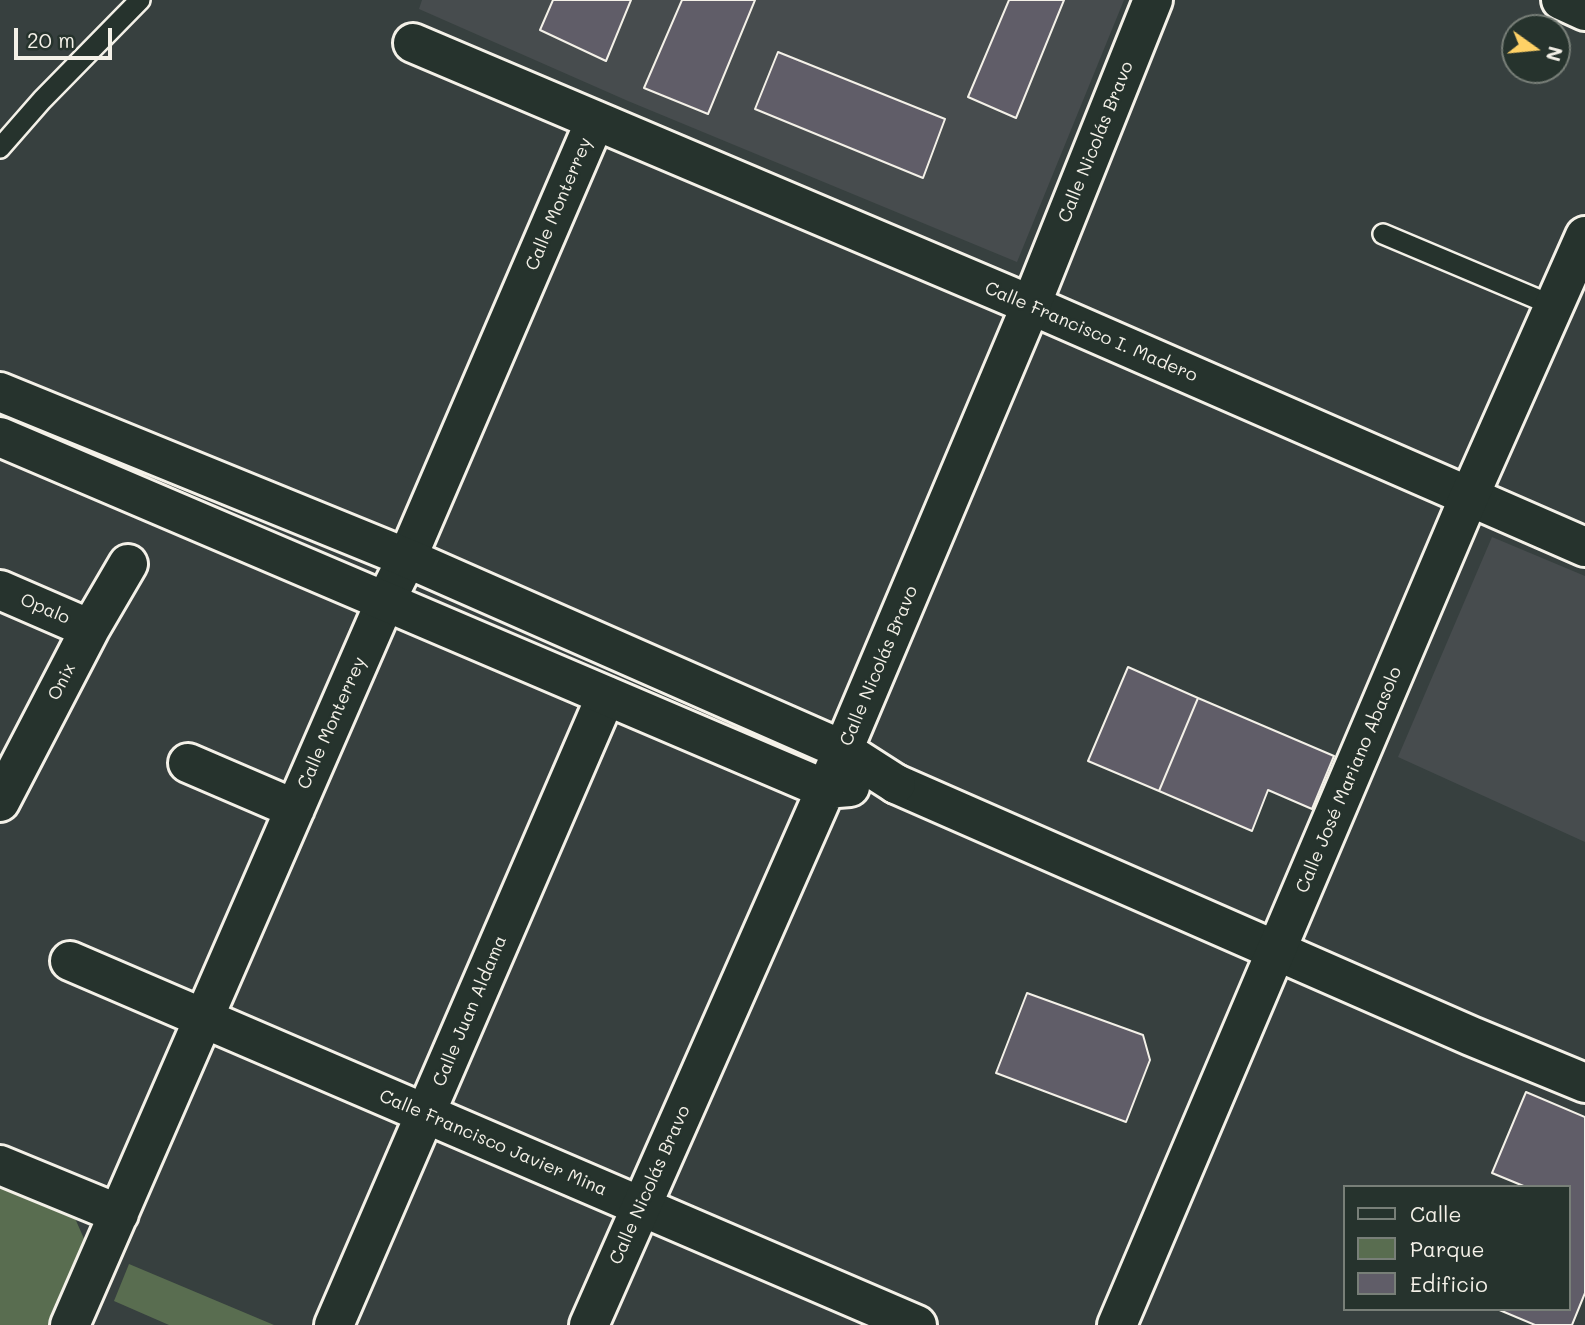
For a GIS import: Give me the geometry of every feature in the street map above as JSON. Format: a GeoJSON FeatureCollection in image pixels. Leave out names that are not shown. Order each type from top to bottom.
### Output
{"type":"FeatureCollection","features":[{"type":"Feature","properties":{"kind":"street","name":"Calle Nicolás Bravo"},"geometry":{"type":"LineString","coordinates":[[589,1325],[843,750],[1031,305],[1153,0]]}},
{"type":"Feature","properties":{"kind":"street"},"geometry":{"type":"LineString","coordinates":[[1561,0],[1585,11]]}},
{"type":"Feature","properties":{"kind":"street","name":"Calle Francisco I. Madero"},"geometry":{"type":"LineString","coordinates":[[413,43],[1031,305],[1585,547]]}},
{"type":"Feature","properties":{"kind":"street","name":"Calle Monterrey"},"geometry":{"type":"LineString","coordinates":[[70,1325],[385,602],[407,558],[595,121]]}},
{"type":"Feature","properties":{"kind":"street","name":"Calle José Mariano Abasolo"},"geometry":{"type":"LineString","coordinates":[[1117,1325],[1469,497],[1585,236]]}},
{"type":"Feature","properties":{"kind":"street"},"geometry":{"type":"LineString","coordinates":[[0,392],[407,558],[843,750],[896,784],[1471,1036],[1585,1083]]}},
{"type":"Feature","properties":{"kind":"street"},"geometry":{"type":"LineString","coordinates":[[0,437],[825,789],[896,784]]}},
{"type":"Feature","properties":{"kind":"street","name":"Onix"},"geometry":{"type":"LineString","coordinates":[[0,802],[90,629],[128,564]]}},
{"type":"Feature","properties":{"kind":"street","name":"Opalo"},"geometry":{"type":"LineString","coordinates":[[0,590],[90,629]]}},
{"type":"Feature","properties":{"kind":"street","name":"Calle Juan Aldama"},"geometry":{"type":"LineString","coordinates":[[334,1325],[606,696]]}},
{"type":"Feature","properties":{"kind":"street"},"geometry":{"type":"LineString","coordinates":[[188,762],[295,809]]}},
{"type":"Feature","properties":{"kind":"street","name":"Calle Francisco Javier Mina"},"geometry":{"type":"LineString","coordinates":[[70,961],[917,1325]]}},
{"type":"Feature","properties":{"kind":"street"},"geometry":{"type":"LineString","coordinates":[[0,1165],[118,1214]]}},
{"type":"Feature","properties":{"kind":"lane"},"geometry":{"type":"LineString","coordinates":[[0,148],[42,100],[140,0]]}},
{"type":"Feature","properties":{"kind":"lane"},"geometry":{"type":"LineString","coordinates":[[1383,234],[1554,306]]}},
{"type":"Feature","properties":{"kind":"shaded area"},"geometry":{"type":"Polygon","coordinates":[[[422,0],[1124,0],[1017,262],[628,101],[419,9],[422,0]]]}},
{"type":"Feature","properties":{"kind":"shaded area"},"geometry":{"type":"Polygon","coordinates":[[[1492,537],[1585,576],[1585,842],[1398,757],[1492,537]]]}},
{"type":"Feature","properties":{"kind":"green space"},"geometry":{"type":"Polygon","coordinates":[[[0,1185],[74,1216],[85,1241],[50,1325],[0,1325],[0,1185]]]}},
{"type":"Feature","properties":{"kind":"green space"},"geometry":{"type":"Polygon","coordinates":[[[129,1264],[274,1325],[169,1325],[114,1301],[129,1264]]]}},
{"type":"Feature","properties":{"kind":"building"},"geometry":{"type":"Polygon","coordinates":[[[553,0],[631,0],[606,61],[540,30],[553,0]]]}},
{"type":"Feature","properties":{"kind":"building"},"geometry":{"type":"Polygon","coordinates":[[[682,0],[755,0],[708,114],[644,88],[682,0]]]}},
{"type":"Feature","properties":{"kind":"building"},"geometry":{"type":"Polygon","coordinates":[[[1009,0],[1064,0],[1016,118],[968,97],[1009,0]]]}},
{"type":"Feature","properties":{"kind":"building"},"geometry":{"type":"Polygon","coordinates":[[[778,52],[945,119],[923,178],[755,109],[778,52]]]}},
{"type":"Feature","properties":{"kind":"building"},"geometry":{"type":"Polygon","coordinates":[[[1128,667],[1198,698],[1159,791],[1088,761],[1128,667]]]}},
{"type":"Feature","properties":{"kind":"building"},"geometry":{"type":"Polygon","coordinates":[[[1198,698],[1334,756],[1312,809],[1268,790],[1252,831],[1159,791],[1198,698]]]}},
{"type":"Feature","properties":{"kind":"building"},"geometry":{"type":"Polygon","coordinates":[[[1027,993],[1143,1035],[1150,1060],[1126,1122],[996,1073],[1027,993]]]}},
{"type":"Feature","properties":{"kind":"building"},"geometry":{"type":"Polygon","coordinates":[[[1526,1092],[1585,1117],[1585,1293],[1572,1325],[1535,1325],[1502,1311],[1571,1311],[1571,1185],[1521,1185],[1492,1173],[1526,1092]]]}}]}
